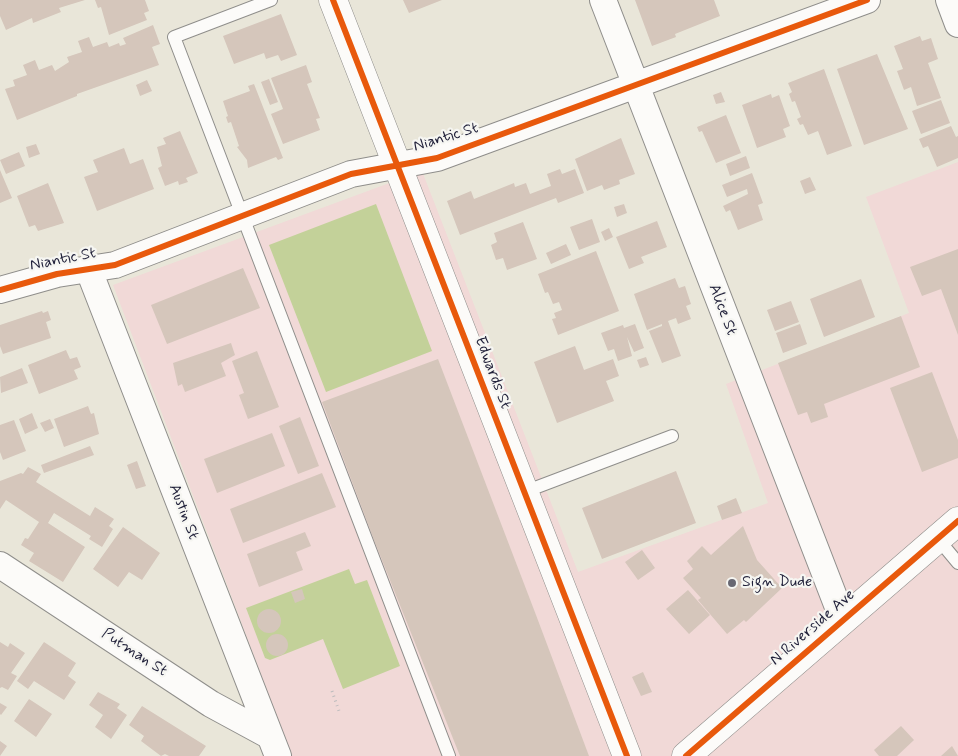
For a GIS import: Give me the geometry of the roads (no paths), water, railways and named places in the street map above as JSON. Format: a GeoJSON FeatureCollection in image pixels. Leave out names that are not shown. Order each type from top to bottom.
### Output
{"type":"FeatureCollection","features":[{"type":"Feature","properties":{"kind":"street","name":"Edwards St"},"geometry":{"type":"LineString","coordinates":[[333,0],[627,756]]}},
{"type":"Feature","properties":{"kind":"street","name":"Alice St"},"geometry":{"type":"LineString","coordinates":[[603,0],[843,620]]}},
{"type":"Feature","properties":{"kind":"street","name":"Niantic St"},"geometry":{"type":"LineString","coordinates":[[0,290],[57,274],[115,265],[351,174],[438,158],[867,0]]}},
{"type":"Feature","properties":{"kind":"street"},"geometry":{"type":"LineString","coordinates":[[949,0],[958,24]]}},
{"type":"Feature","properties":{"kind":"street","name":"Austin St"},"geometry":{"type":"LineString","coordinates":[[88,268],[274,746]]}},
{"type":"Feature","properties":{"kind":"street","name":"N Riverside Ave"},"geometry":{"type":"LineString","coordinates":[[686,756],[958,521]]}},
{"type":"Feature","properties":{"kind":"street","name":"Putman St"},"geometry":{"type":"LineString","coordinates":[[0,565],[274,746]]}},
{"type":"Feature","properties":{"kind":"lane"},"geometry":{"type":"LineString","coordinates":[[271,0],[174,37],[449,756]]}},
{"type":"Feature","properties":{"kind":"lane"},"geometry":{"type":"LineString","coordinates":[[524,492],[672,436]]}},
{"type":"Feature","properties":{"kind":"lane"},"geometry":{"type":"LineString","coordinates":[[938,539],[958,563]]}},
{"type":"Feature","properties":{"kind":"place","name":"Sign Dude"},"geometry":{"type":"Point","coordinates":[732,583]}}]}
